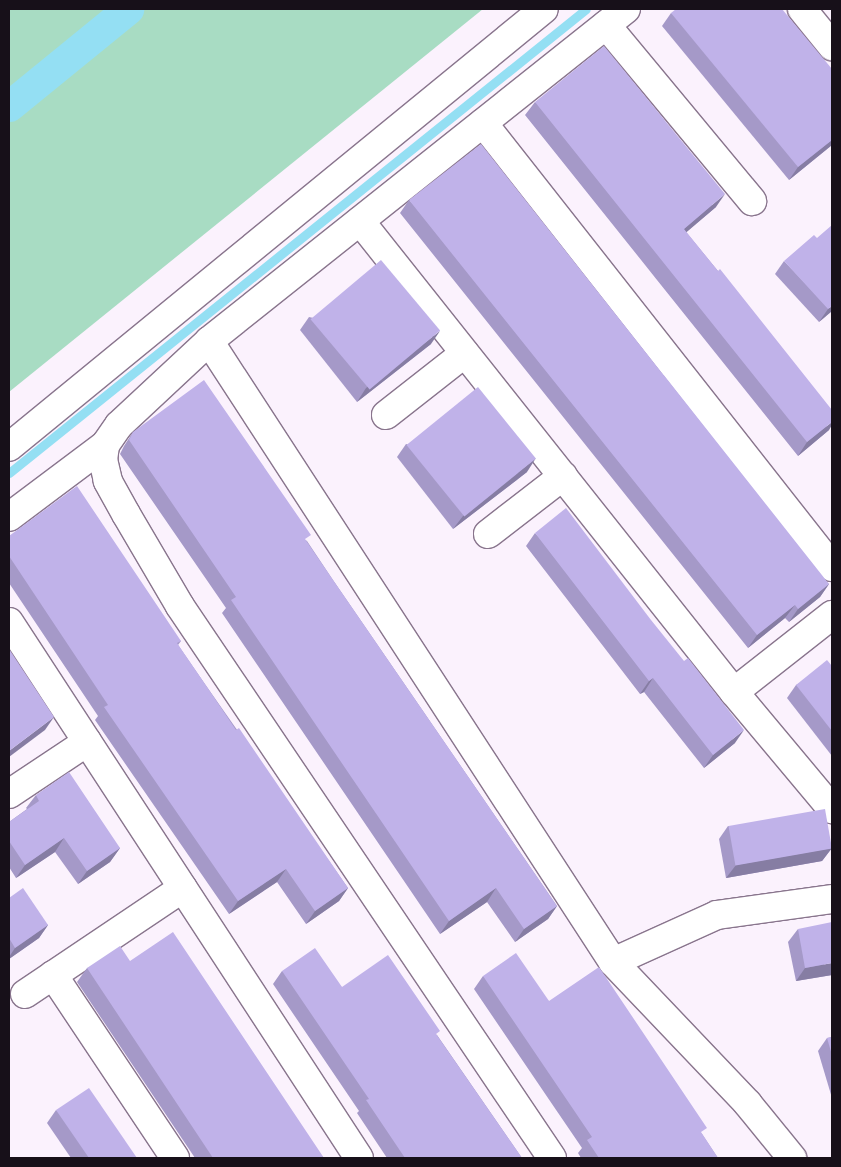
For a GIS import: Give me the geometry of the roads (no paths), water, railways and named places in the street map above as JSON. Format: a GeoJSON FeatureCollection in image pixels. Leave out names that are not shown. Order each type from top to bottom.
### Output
{"type":"FeatureCollection","features":[{"type":"Feature","properties":{"kind":"street"},"geometry":{"type":"LineString","coordinates":[[9,447],[544,9]]}},
{"type":"Feature","properties":{"kind":"street"},"geometry":{"type":"LineString","coordinates":[[802,9],[832,46]]}},
{"type":"Feature","properties":{"kind":"street"},"geometry":{"type":"LineString","coordinates":[[9,517],[105,445],[119,425],[209,341],[616,17],[752,201]]}},
{"type":"Feature","properties":{"kind":"street"},"geometry":{"type":"LineString","coordinates":[[483,122],[832,567]]}},
{"type":"Feature","properties":{"kind":"street"},"geometry":{"type":"LineString","coordinates":[[360,221],[734,692],[832,809]]}},
{"type":"Feature","properties":{"kind":"street"},"geometry":{"type":"LineString","coordinates":[[209,341],[613,962],[748,1104],[792,1158]]}},
{"type":"Feature","properties":{"kind":"street"},"geometry":{"type":"LineString","coordinates":[[386,415],[465,353]]}},
{"type":"Feature","properties":{"kind":"street"},"geometry":{"type":"LineString","coordinates":[[105,445],[103,460],[108,481],[180,606],[552,1158]]}},
{"type":"Feature","properties":{"kind":"street"},"geometry":{"type":"LineString","coordinates":[[488,534],[563,476]]}},
{"type":"Feature","properties":{"kind":"street"},"geometry":{"type":"LineString","coordinates":[[734,692],[832,615]]}},
{"type":"Feature","properties":{"kind":"street"},"geometry":{"type":"LineString","coordinates":[[9,622],[359,1158]]}},
{"type":"Feature","properties":{"kind":"street"},"geometry":{"type":"LineString","coordinates":[[9,794],[87,742]]}},
{"type":"Feature","properties":{"kind":"street"},"geometry":{"type":"LineString","coordinates":[[25,994],[183,888]]}},
{"type":"Feature","properties":{"kind":"street"},"geometry":{"type":"LineString","coordinates":[[613,962],[717,915],[832,899]]}},
{"type":"Feature","properties":{"kind":"street"},"geometry":{"type":"LineString","coordinates":[[53,975],[174,1158]]}},
{"type":"Feature","properties":{"kind":"waterway"},"geometry":{"type":"LineString","coordinates":[[9,106],[128,9]]}},
{"type":"Feature","properties":{"kind":"waterway"},"geometry":{"type":"LineString","coordinates":[[9,473],[586,9]]}}]}
